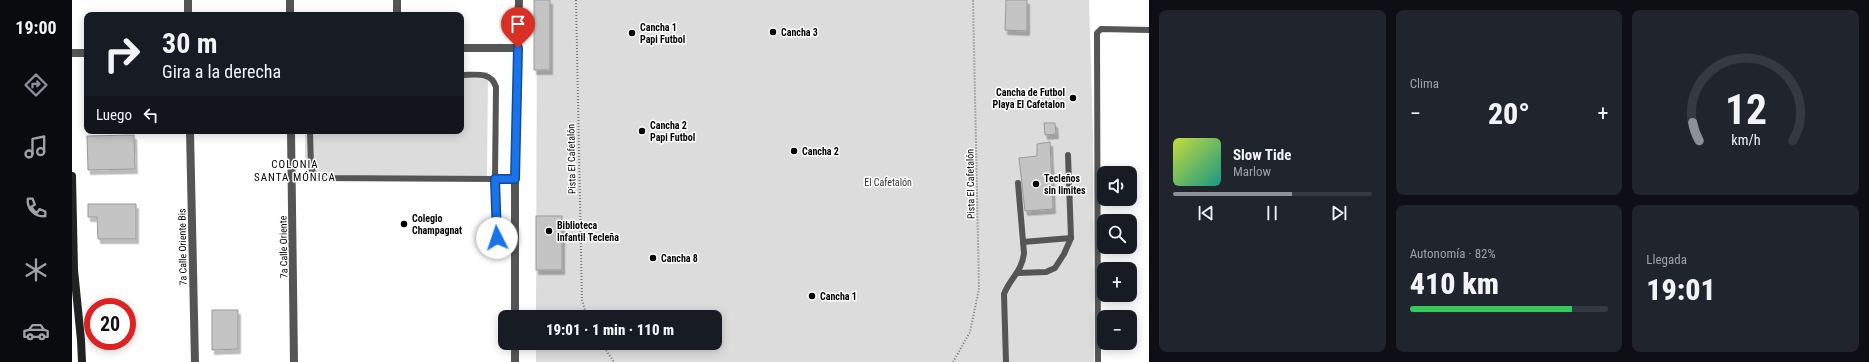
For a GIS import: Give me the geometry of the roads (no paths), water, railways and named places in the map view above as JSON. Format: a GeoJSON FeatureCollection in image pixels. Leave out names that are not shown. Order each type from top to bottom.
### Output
{"type":"FeatureCollection","features":[{"type":"Feature","properties":{"kind":"main road"},"geometry":{"type":"LineString","coordinates":[[72,176],[72,289]]}},
{"type":"Feature","properties":{"kind":"main road"},"geometry":{"type":"LineString","coordinates":[[73,270],[82,362]]}},
{"type":"Feature","properties":{"kind":"street"},"geometry":{"type":"LineString","coordinates":[[188,0],[188,12]]}},
{"type":"Feature","properties":{"kind":"street"},"geometry":{"type":"LineString","coordinates":[[290,0],[290,12]]}},
{"type":"Feature","properties":{"kind":"street"},"geometry":{"type":"LineString","coordinates":[[397,0],[397,12]]}},
{"type":"Feature","properties":{"kind":"street"},"geometry":{"type":"LineString","coordinates":[[515,310],[515,179],[519,0]]}},
{"type":"Feature","properties":{"kind":"street"},"geometry":{"type":"LineString","coordinates":[[464,48],[518,48]]}},
{"type":"Feature","properties":{"kind":"street"},"geometry":{"type":"LineString","coordinates":[[72,53],[84,53]]}},
{"type":"Feature","properties":{"kind":"street","name":"7a Calle Oriente Bis"},"geometry":{"type":"LineString","coordinates":[[190,134],[195,362]]}},
{"type":"Feature","properties":{"kind":"street","name":"7a Calle Oriente"},"geometry":{"type":"LineString","coordinates":[[291,134],[294,362]]}},
{"type":"Feature","properties":{"kind":"street"},"geometry":{"type":"LineString","coordinates":[[515,350],[515,362]]}},
{"type":"Feature","properties":{"kind":"lane"},"geometry":{"type":"LineString","coordinates":[[1098,362],[1097,33],[1101,29],[1149,30]]}},
{"type":"Feature","properties":{"kind":"lane"},"geometry":{"type":"LineString","coordinates":[[464,75],[485,76],[491,77],[494,80],[496,87],[495,179],[497,238],[502,241],[515,241]]}},
{"type":"Feature","properties":{"kind":"lane"},"geometry":{"type":"LineString","coordinates":[[310,134],[311,168],[316,178],[515,179]]}},
{"type":"Feature","properties":{"kind":"lane"},"geometry":{"type":"LineString","coordinates":[[1018,273],[1046,272],[1055,268],[1064,254],[1071,238],[1068,155]]}},
{"type":"Feature","properties":{"kind":"lane"},"geometry":{"type":"LineString","coordinates":[[1006,362],[1004,294],[1007,286],[1018,273],[1023,263],[1023,242],[1018,183]]}},
{"type":"Feature","properties":{"kind":"lane"},"geometry":{"type":"LineString","coordinates":[[1023,242],[1071,238]]}},
{"type":"Feature","properties":{"kind":"place","name":"Cancha 3"},"geometry":{"type":"Point","coordinates":[773,32]}},
{"type":"Feature","properties":{"kind":"place","name":"Cancha 1 Papi Futbol"},"geometry":{"type":"Point","coordinates":[632,33]}},
{"type":"Feature","properties":{"kind":"place","name":"Cancha de Futbol Playa El Cafetalon"},"geometry":{"type":"Point","coordinates":[1073,98]}},
{"type":"Feature","properties":{"kind":"place","name":"Cancha 2 Papi Futbol"},"geometry":{"type":"Point","coordinates":[642,131]}},
{"type":"Feature","properties":{"kind":"place","name":"Cancha 2"},"geometry":{"type":"Point","coordinates":[794,151]}},
{"type":"Feature","properties":{"kind":"place","name":"Tecleños sin limites"},"geometry":{"type":"Point","coordinates":[1036,184]}},
{"type":"Feature","properties":{"kind":"place","name":"Colegio Champagnat"},"geometry":{"type":"Point","coordinates":[404,224]}},
{"type":"Feature","properties":{"kind":"place","name":"Biblioteca Infantil Tecleña"},"geometry":{"type":"Point","coordinates":[549,231]}},
{"type":"Feature","properties":{"kind":"place","name":"Cancha 8"},"geometry":{"type":"Point","coordinates":[653,258]}},
{"type":"Feature","properties":{"kind":"place","name":"Cancha 1"},"geometry":{"type":"Point","coordinates":[812,296]}},
{"type":"Feature","properties":{"kind":"district","name":"COLONIA SANTA MÓNICA"},"geometry":{"type":"Point","coordinates":[295,170]}},
{"type":"Feature","properties":{"kind":"park label","name":"El Cafetalón"},"geometry":{"type":"Point","coordinates":[888,182]}}]}
